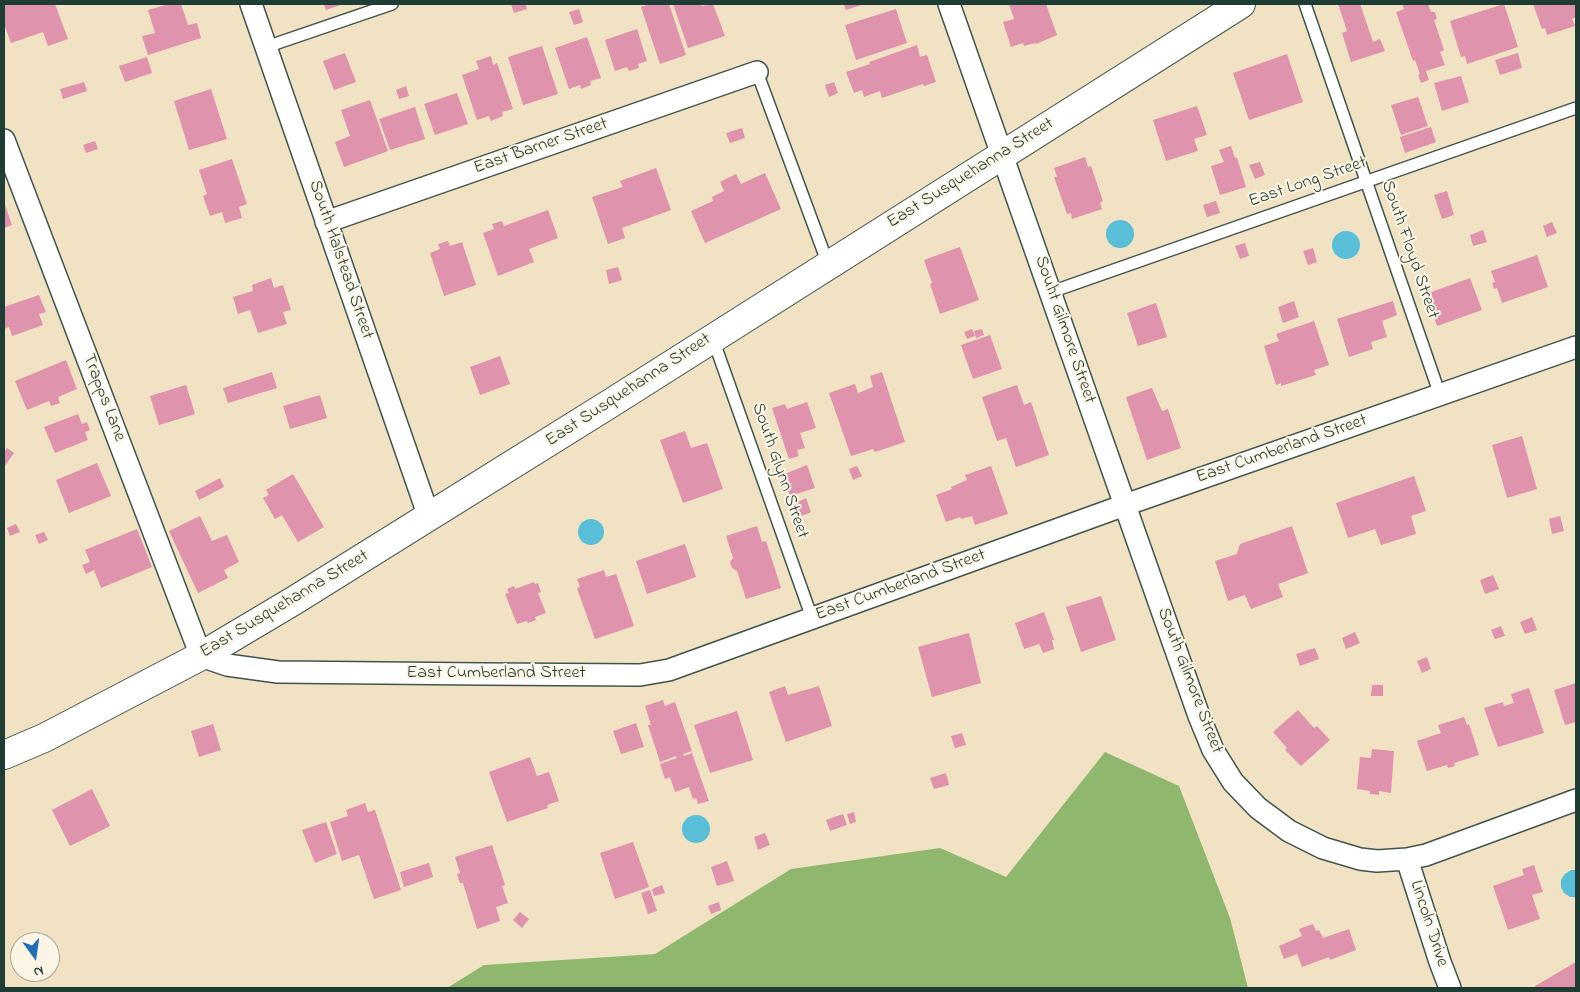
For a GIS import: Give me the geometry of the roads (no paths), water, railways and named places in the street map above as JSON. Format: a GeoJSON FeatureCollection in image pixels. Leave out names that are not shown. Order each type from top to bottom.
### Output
{"type":"FeatureCollection","features":[{"type":"Feature","properties":{"kind":"main road","name":"East Susquehanna Street"},"geometry":{"type":"LineString","coordinates":[[4,755],[44,738],[201,656],[429,517],[1241,4]]}},
{"type":"Feature","properties":{"kind":"street","name":"South Halstead Street"},"geometry":{"type":"LineString","coordinates":[[251,4],[429,517]]}},
{"type":"Feature","properties":{"kind":"street"},"geometry":{"type":"LineString","coordinates":[[949,4],[1001,155]]}},
{"type":"Feature","properties":{"kind":"street","name":"East Barner Street"},"geometry":{"type":"LineString","coordinates":[[326,222],[756,72]]}},
{"type":"Feature","properties":{"kind":"street","name":"Trapps Lane"},"geometry":{"type":"LineString","coordinates":[[4,140],[201,656]]}},
{"type":"Feature","properties":{"kind":"street","name":"Souht Gilmore Street"},"geometry":{"type":"LineString","coordinates":[[1001,155],[1125,505]]}},
{"type":"Feature","properties":{"kind":"street","name":"East Cumberland Street"},"geometry":{"type":"LineString","coordinates":[[201,656],[227,665],[278,672],[640,675],[669,670],[1125,505],[1576,347]]}},
{"type":"Feature","properties":{"kind":"street","name":"South Gilmore Street"},"geometry":{"type":"LineString","coordinates":[[1125,505],[1199,716],[1213,750],[1234,782],[1258,808],[1289,831],[1323,848],[1360,859],[1407,859],[1426,855],[1576,800]]}},
{"type":"Feature","properties":{"kind":"street","name":"Lincoln Drive"},"geometry":{"type":"LineString","coordinates":[[1407,859],[1450,988]]}},
{"type":"Feature","properties":{"kind":"lane"},"geometry":{"type":"LineString","coordinates":[[266,47],[392,4]]}},
{"type":"Feature","properties":{"kind":"lane","name":"South Floyd Street"},"geometry":{"type":"LineString","coordinates":[[1306,4],[1440,395]]}},
{"type":"Feature","properties":{"kind":"lane"},"geometry":{"type":"LineString","coordinates":[[756,72],[828,264]]}},
{"type":"Feature","properties":{"kind":"lane","name":"East Long Street"},"geometry":{"type":"LineString","coordinates":[[1051,292],[1576,108]]}},
{"type":"Feature","properties":{"kind":"lane","name":"South Glynn Street"},"geometry":{"type":"LineString","coordinates":[[713,337],[812,618]]}},
{"type":"Feature","properties":{"kind":"water"},"geometry":{"type":"Polygon","coordinates":[[[1120,220],[1130,224],[1134,234],[1130,244],[1120,248],[1110,244],[1106,234],[1110,224],[1120,220]]]}},
{"type":"Feature","properties":{"kind":"water"},"geometry":{"type":"Polygon","coordinates":[[[1346,231],[1356,235],[1360,245],[1356,255],[1346,259],[1336,255],[1332,245],[1336,235],[1346,231]]]}},
{"type":"Feature","properties":{"kind":"water"},"geometry":{"type":"Polygon","coordinates":[[[591,519],[601,522],[604,532],[601,542],[591,545],[581,542],[578,532],[581,522],[591,519]]]}},
{"type":"Feature","properties":{"kind":"water"},"geometry":{"type":"Polygon","coordinates":[[[696,815],[706,819],[710,829],[706,839],[696,843],[686,839],[682,829],[686,819],[696,815]]]}},
{"type":"Feature","properties":{"kind":"water"},"geometry":{"type":"Polygon","coordinates":[[[1571,870],[1576,870],[1576,897],[1570,897],[1564,893],[1561,887],[1561,880],[1571,870]]]}}]}
